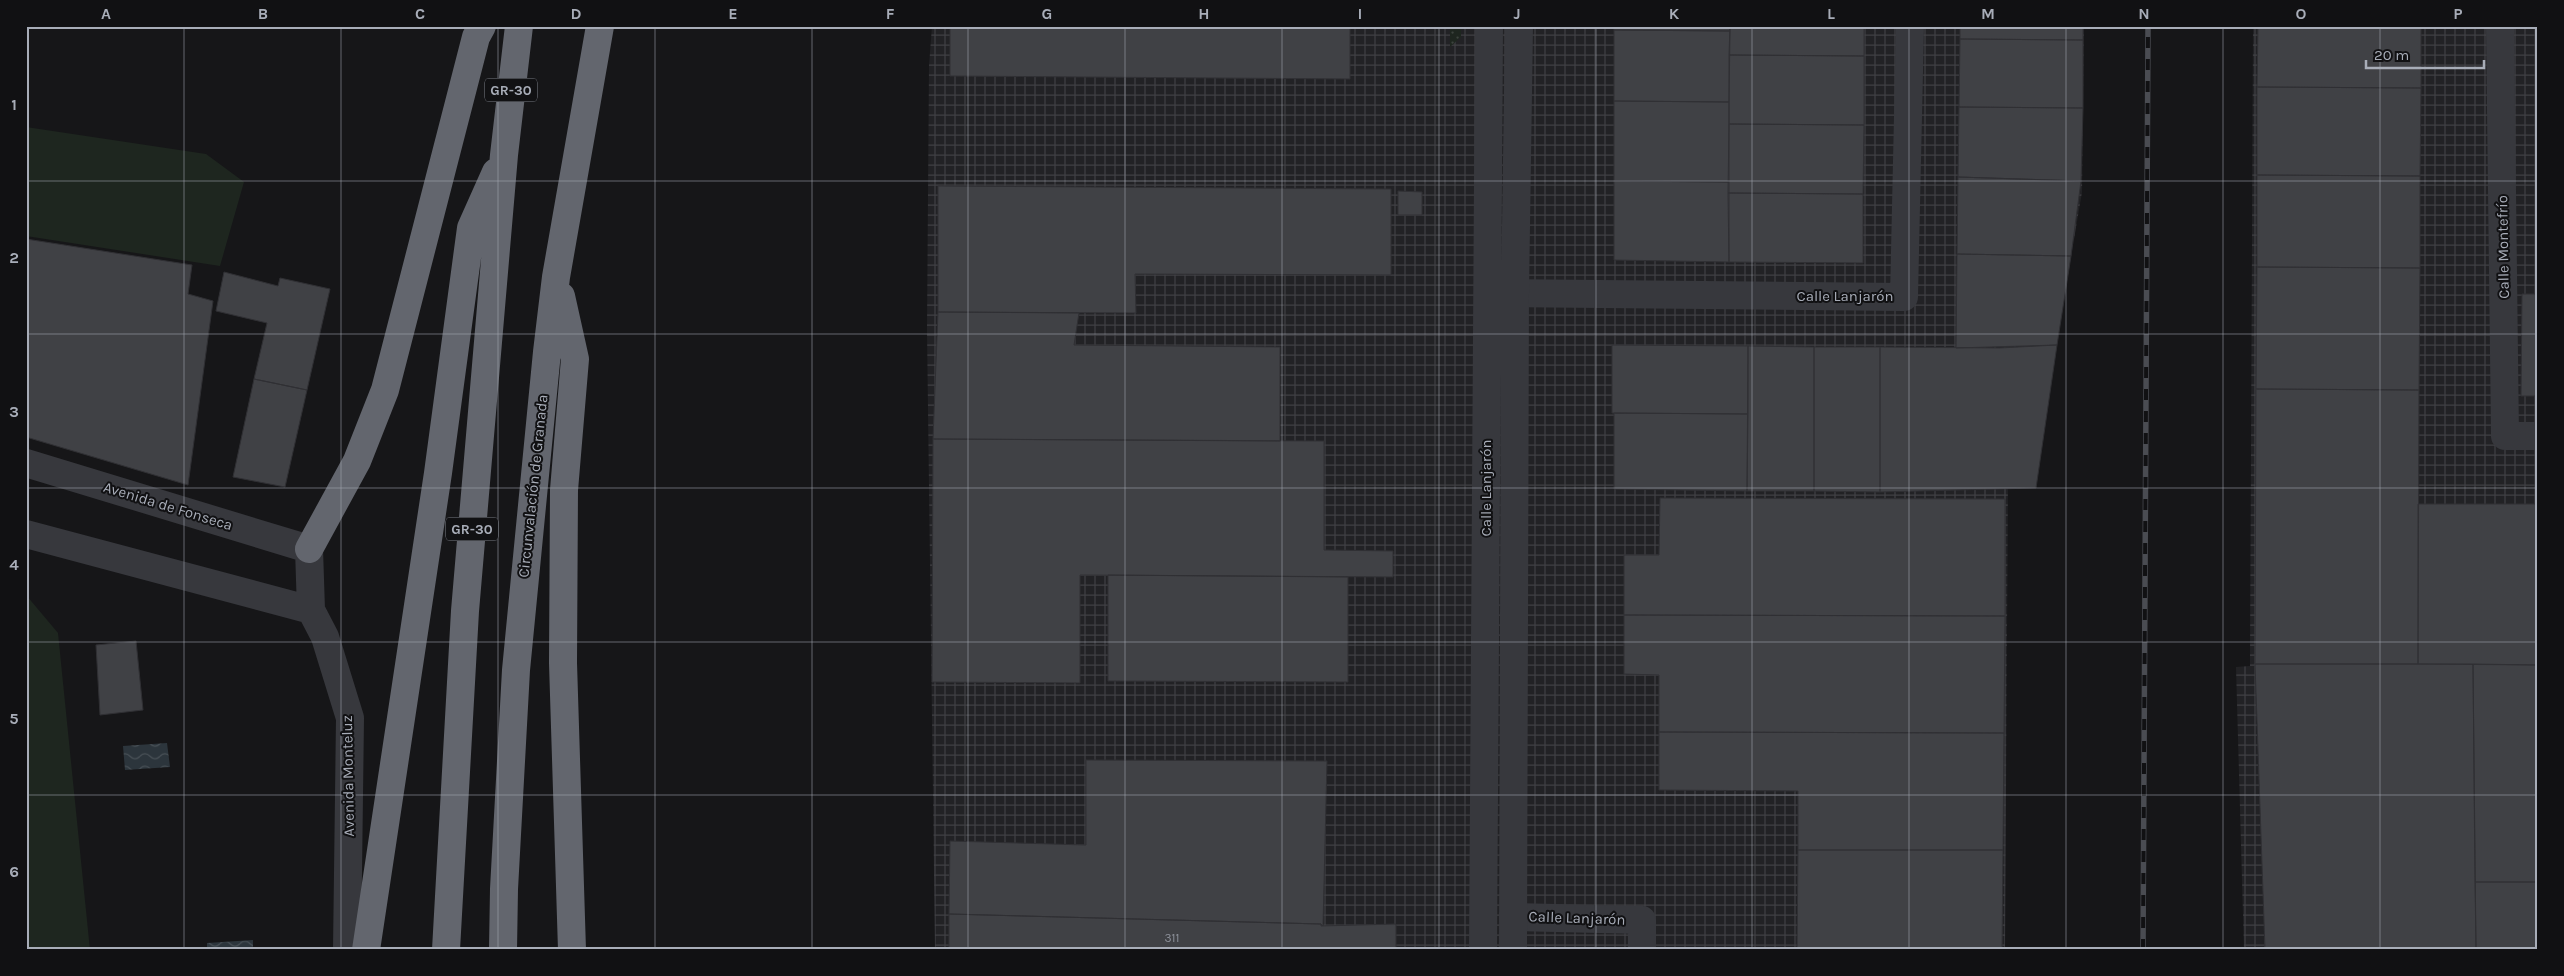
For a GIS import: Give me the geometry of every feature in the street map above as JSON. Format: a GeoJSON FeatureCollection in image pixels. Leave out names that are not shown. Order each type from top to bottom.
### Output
{"type":"FeatureCollection","features":[{"type":"Feature","properties":{"kind":"highway"},"geometry":{"type":"LineString","coordinates":[[309,549],[357,461],[385,390],[476,37],[482,26]]}},
{"type":"Feature","properties":{"kind":"highway","name":"GR-30"},"geometry":{"type":"LineString","coordinates":[[446,950],[465,611],[504,155],[519,26]]}},
{"type":"Feature","properties":{"kind":"highway","name":"Circunvalación de Granada"},"geometry":{"type":"LineString","coordinates":[[503,950],[504,889],[523,584],[556,277],[600,26]]}},
{"type":"Feature","properties":{"kind":"highway"},"geometry":{"type":"LineString","coordinates":[[366,950],[438,473],[470,228],[504,155]]}},
{"type":"Feature","properties":{"kind":"highway"},"geometry":{"type":"LineString","coordinates":[[556,277],[575,359],[564,510],[563,663],[572,950]]}},
{"type":"Feature","properties":{"kind":"street","name":"Calle Lanjarón"},"geometry":{"type":"LineString","coordinates":[[1483,950],[1489,26]]}},
{"type":"Feature","properties":{"kind":"street","name":"Calle Lanjarón"},"geometry":{"type":"LineString","coordinates":[[1513,950],[1515,294],[1519,26]]}},
{"type":"Feature","properties":{"kind":"street","name":"Calle Lanjarón"},"geometry":{"type":"LineString","coordinates":[[1515,294],[1904,297],[1910,26]]}},
{"type":"Feature","properties":{"kind":"street","name":"Calle Montefrío"},"geometry":{"type":"LineString","coordinates":[[2500,26],[2506,436],[2538,436]]}},
{"type":"Feature","properties":{"kind":"street"},"geometry":{"type":"LineString","coordinates":[[1488,292],[1515,294]]}},
{"type":"Feature","properties":{"kind":"street","name":"Avenida de Fonseca"},"geometry":{"type":"LineString","coordinates":[[26,464],[309,549]]}},
{"type":"Feature","properties":{"kind":"street"},"geometry":{"type":"LineString","coordinates":[[26,534],[311,610]]}},
{"type":"Feature","properties":{"kind":"street","name":"Avenida Monteluz"},"geometry":{"type":"LineString","coordinates":[[309,549],[311,610],[325,637],[350,718],[347,950]]}},
{"type":"Feature","properties":{"kind":"street","name":"Calle Lanjarón"},"geometry":{"type":"LineString","coordinates":[[1513,917],[1642,920],[1642,950]]}},
{"type":"Feature","properties":{"kind":"shaded area"},"geometry":{"type":"Polygon","coordinates":[[[932,26],[2084,26],[2082,192],[2034,474],[2008,474],[2005,950],[935,950],[927,330],[929,66],[932,26]]]}},
{"type":"Feature","properties":{"kind":"shaded area"},"geometry":{"type":"Polygon","coordinates":[[[1450,26],[1461,26],[1461,37],[1450,47],[1450,26]]]}},
{"type":"Feature","properties":{"kind":"shaded area"},"geometry":{"type":"Polygon","coordinates":[[[2253,26],[2538,26],[2538,950],[2244,950],[2236,667],[2250,666],[2253,26]]]}},
{"type":"Feature","properties":{"kind":"shaded area"},"geometry":{"type":"Polygon","coordinates":[[[26,127],[206,154],[244,182],[220,266],[26,236],[26,127]]]}},
{"type":"Feature","properties":{"kind":"shaded area"},"geometry":{"type":"Polygon","coordinates":[[[26,595],[58,633],[90,950],[26,950],[26,595]]]}},
{"type":"Feature","properties":{"kind":"water"},"geometry":{"type":"Polygon","coordinates":[[[167,743],[170,767],[125,770],[123,746],[167,743]]]}},
{"type":"Feature","properties":{"kind":"water"},"geometry":{"type":"Polygon","coordinates":[[[253,940],[253,950],[207,950],[207,943],[253,940]]]}},
{"type":"Feature","properties":{"kind":"building"},"geometry":{"type":"Polygon","coordinates":[[[950,26],[1350,26],[1350,79],[950,76],[950,26]]]}},
{"type":"Feature","properties":{"kind":"building"},"geometry":{"type":"Polygon","coordinates":[[[1614,26],[1730,26],[1730,31],[1614,30],[1614,26]]]}},
{"type":"Feature","properties":{"kind":"building"},"geometry":{"type":"Polygon","coordinates":[[[1730,26],[1864,26],[1864,56],[1729,55],[1730,26]]]}},
{"type":"Feature","properties":{"kind":"building"},"geometry":{"type":"Polygon","coordinates":[[[1960,26],[2083,26],[2083,40],[1960,39],[1960,26]]]}},
{"type":"Feature","properties":{"kind":"building"},"geometry":{"type":"Polygon","coordinates":[[[2258,26],[2421,26],[2421,88],[2257,87],[2258,26]]]}},
{"type":"Feature","properties":{"kind":"building"},"geometry":{"type":"Polygon","coordinates":[[[1614,30],[1730,31],[1729,102],[1614,101],[1614,30]]]}},
{"type":"Feature","properties":{"kind":"building"},"geometry":{"type":"Polygon","coordinates":[[[1960,39],[2083,40],[2083,108],[1959,107],[1960,39]]]}},
{"type":"Feature","properties":{"kind":"building"},"geometry":{"type":"Polygon","coordinates":[[[1729,55],[1864,56],[1864,125],[1729,124],[1729,55]]]}},
{"type":"Feature","properties":{"kind":"building"},"geometry":{"type":"Polygon","coordinates":[[[2257,87],[2421,88],[2420,176],[2257,175],[2257,87]]]}},
{"type":"Feature","properties":{"kind":"building"},"geometry":{"type":"Polygon","coordinates":[[[1614,101],[1729,102],[1729,182],[1614,181],[1614,101]]]}},
{"type":"Feature","properties":{"kind":"building"},"geometry":{"type":"Polygon","coordinates":[[[1959,107],[2083,108],[2081,181],[1958,177],[1959,107]]]}},
{"type":"Feature","properties":{"kind":"building"},"geometry":{"type":"Polygon","coordinates":[[[1729,124],[1864,125],[1863,194],[1728,193],[1729,124]]]}},
{"type":"Feature","properties":{"kind":"building"},"geometry":{"type":"Polygon","coordinates":[[[2257,175],[2420,176],[2420,268],[2257,267],[2257,175]]]}},
{"type":"Feature","properties":{"kind":"building"},"geometry":{"type":"Polygon","coordinates":[[[1958,177],[2081,181],[2071,256],[1957,254],[1958,177]]]}},
{"type":"Feature","properties":{"kind":"building"},"geometry":{"type":"Polygon","coordinates":[[[1614,181],[1729,182],[1729,262],[1614,260],[1614,181]]]}},
{"type":"Feature","properties":{"kind":"building"},"geometry":{"type":"Polygon","coordinates":[[[938,186],[1391,189],[1391,275],[1135,274],[1136,313],[938,312],[938,186]]]}},
{"type":"Feature","properties":{"kind":"building"},"geometry":{"type":"Polygon","coordinates":[[[1398,191],[1422,192],[1422,215],[1398,215],[1398,191]]]}},
{"type":"Feature","properties":{"kind":"building"},"geometry":{"type":"Polygon","coordinates":[[[1728,193],[1863,194],[1863,263],[1729,262],[1728,193]]]}},
{"type":"Feature","properties":{"kind":"building"},"geometry":{"type":"Polygon","coordinates":[[[26,239],[192,265],[188,294],[213,301],[188,485],[26,437],[26,239]]]}},
{"type":"Feature","properties":{"kind":"building"},"geometry":{"type":"Polygon","coordinates":[[[1957,254],[2071,256],[2057,345],[1956,348],[1957,254]]]}},
{"type":"Feature","properties":{"kind":"building"},"geometry":{"type":"Polygon","coordinates":[[[2257,267],[2420,268],[2419,390],[2256,389],[2257,267]]]}},
{"type":"Feature","properties":{"kind":"building"},"geometry":{"type":"Polygon","coordinates":[[[224,272],[278,286],[280,278],[330,289],[307,390],[254,379],[267,323],[216,311],[224,272]]]}},
{"type":"Feature","properties":{"kind":"building"},"geometry":{"type":"Polygon","coordinates":[[[2522,294],[2538,294],[2538,396],[2521,396],[2522,294]]]}},
{"type":"Feature","properties":{"kind":"building"},"geometry":{"type":"Polygon","coordinates":[[[938,312],[1079,313],[1074,345],[1280,347],[1280,441],[933,439],[938,312]]]}},
{"type":"Feature","properties":{"kind":"building"},"geometry":{"type":"Polygon","coordinates":[[[1612,345],[1748,346],[1748,414],[1612,413],[1612,345]]]}},
{"type":"Feature","properties":{"kind":"building"},"geometry":{"type":"Polygon","coordinates":[[[2057,345],[2036,488],[1880,492],[1880,347],[1999,348],[2057,345]]]}},
{"type":"Feature","properties":{"kind":"building"},"geometry":{"type":"Polygon","coordinates":[[[1748,346],[1814,347],[1814,491],[1747,491],[1748,346]]]}},
{"type":"Feature","properties":{"kind":"building"},"geometry":{"type":"Polygon","coordinates":[[[1814,347],[1880,347],[1880,492],[1814,491],[1814,347]]]}},
{"type":"Feature","properties":{"kind":"building"},"geometry":{"type":"Polygon","coordinates":[[[254,379],[307,390],[285,487],[233,477],[254,379]]]}},
{"type":"Feature","properties":{"kind":"building"},"geometry":{"type":"Polygon","coordinates":[[[2256,389],[2419,390],[2418,664],[2255,664],[2256,389]]]}},
{"type":"Feature","properties":{"kind":"building"},"geometry":{"type":"Polygon","coordinates":[[[1614,413],[1748,414],[1747,491],[1614,489],[1614,413]]]}},
{"type":"Feature","properties":{"kind":"building"},"geometry":{"type":"Polygon","coordinates":[[[933,439],[1324,441],[1324,550],[1393,551],[1393,577],[1080,575],[1080,683],[932,682],[933,439]]]}},
{"type":"Feature","properties":{"kind":"building"},"geometry":{"type":"Polygon","coordinates":[[[1660,498],[2005,499],[2005,616],[1624,615],[1624,555],[1659,555],[1660,498]]]}},
{"type":"Feature","properties":{"kind":"building"},"geometry":{"type":"Polygon","coordinates":[[[2418,504],[2538,504],[2538,665],[2418,664],[2418,504]]]}},
{"type":"Feature","properties":{"kind":"building"},"geometry":{"type":"Polygon","coordinates":[[[1108,575],[1348,577],[1348,682],[1108,681],[1108,575]]]}},
{"type":"Feature","properties":{"kind":"building"},"geometry":{"type":"Polygon","coordinates":[[[1624,615],[2005,616],[2004,733],[1659,732],[1659,675],[1624,674],[1624,615]]]}},
{"type":"Feature","properties":{"kind":"building"},"geometry":{"type":"Polygon","coordinates":[[[136,641],[143,710],[100,715],[96,645],[136,641]]]}},
{"type":"Feature","properties":{"kind":"building"},"geometry":{"type":"Polygon","coordinates":[[[2255,664],[2473,664],[2476,950],[2265,950],[2255,664]]]}},
{"type":"Feature","properties":{"kind":"building"},"geometry":{"type":"Polygon","coordinates":[[[2473,664],[2538,665],[2538,882],[2475,882],[2473,664]]]}},
{"type":"Feature","properties":{"kind":"building"},"geometry":{"type":"Polygon","coordinates":[[[1659,732],[2004,733],[2003,850],[1798,850],[1798,791],[1659,790],[1659,732]]]}},
{"type":"Feature","properties":{"kind":"building"},"geometry":{"type":"Polygon","coordinates":[[[1086,760],[1327,761],[1323,926],[1321,924],[949,914],[950,841],[1086,845],[1086,760]]]}},
{"type":"Feature","properties":{"kind":"building"},"geometry":{"type":"Polygon","coordinates":[[[1798,850],[2003,850],[2002,950],[1797,950],[1798,850]]]}},
{"type":"Feature","properties":{"kind":"building"},"geometry":{"type":"Polygon","coordinates":[[[2475,882],[2538,882],[2538,948],[2476,948],[2475,882]]]}},
{"type":"Feature","properties":{"kind":"building"},"geometry":{"type":"Polygon","coordinates":[[[949,914],[1321,924],[1321,926],[1396,924],[1396,950],[949,950],[949,914]]]}},
{"type":"Feature","properties":{"kind":"building"},"geometry":{"type":"Polygon","coordinates":[[[2476,948],[2538,948],[2538,950],[2476,950],[2476,948]]]}},
{"type":"Feature","properties":{"kind":"railway"},"geometry":{"type":"LineString","coordinates":[[2143,950],[2148,26]]}}]}
